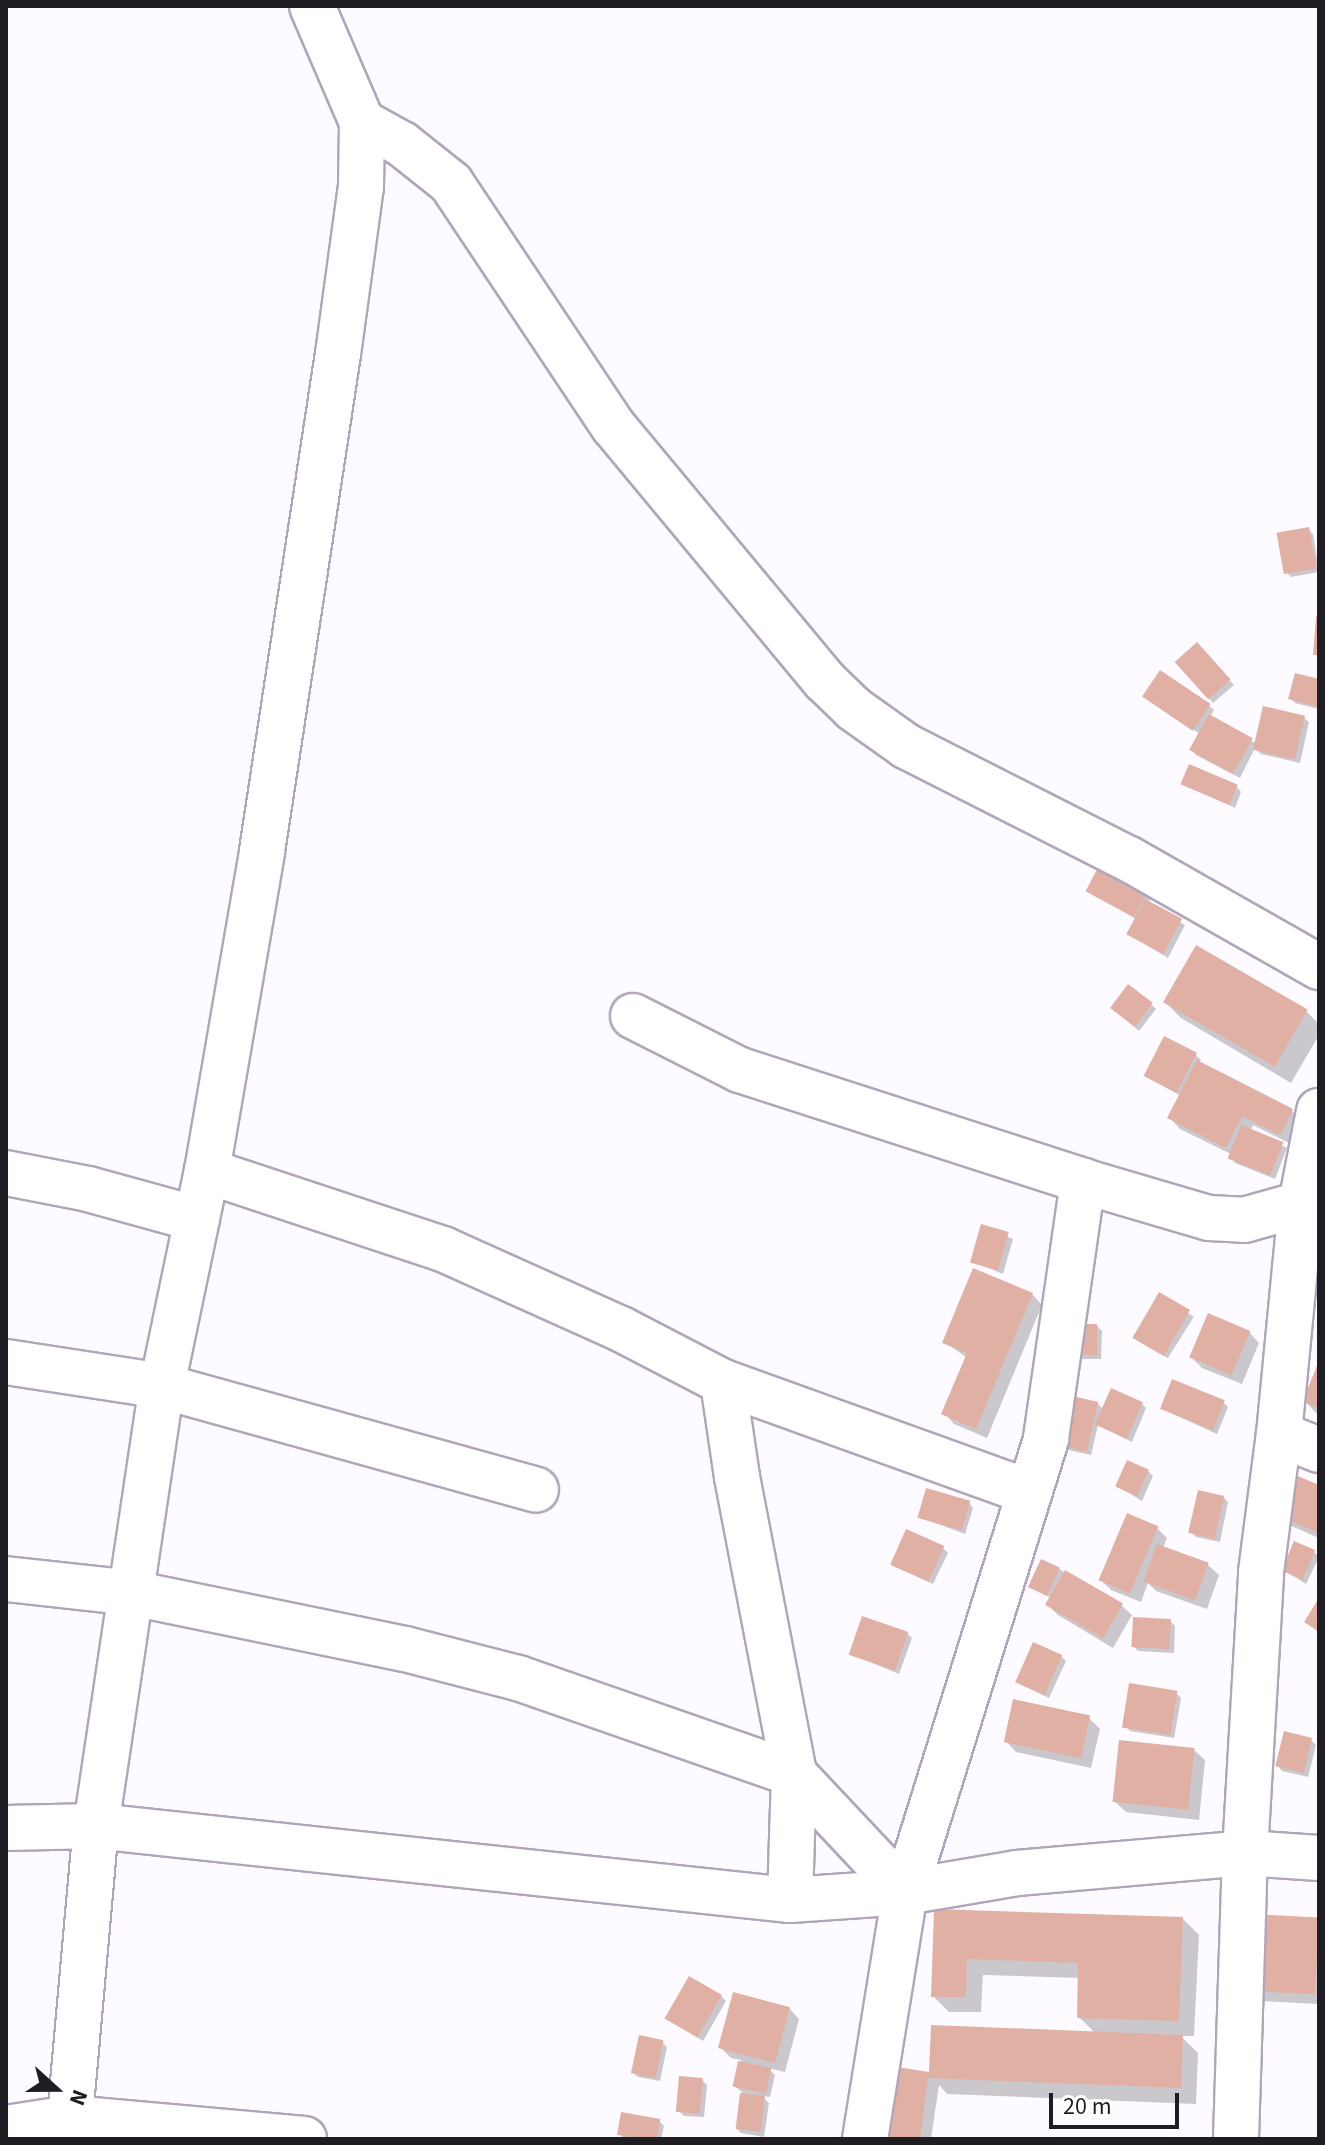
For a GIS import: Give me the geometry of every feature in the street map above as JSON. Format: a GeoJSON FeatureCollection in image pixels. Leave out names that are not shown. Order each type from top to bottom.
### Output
{"type":"FeatureCollection","features":[{"type":"Feature","properties":{"kind":"street"},"geometry":{"type":"LineString","coordinates":[[69,2128],[96,1826],[162,1386],[207,1171],[262,851],[361,187],[362,122],[312,6]]}},
{"type":"Feature","properties":{"kind":"street"},"geometry":{"type":"LineString","coordinates":[[362,122],[402,144],[451,183],[614,427],[825,681],[854,709],[906,746],[1129,859],[1319,967]]}},
{"type":"Feature","properties":{"kind":"street"},"geometry":{"type":"LineString","coordinates":[[633,1016],[740,1070],[1083,1181],[1209,1218],[1244,1220],[1310,1207]]}},
{"type":"Feature","properties":{"kind":"street"},"geometry":{"type":"LineString","coordinates":[[1236,2139],[1245,1853],[1261,1572],[1310,1207],[1319,1111]]}},
{"type":"Feature","properties":{"kind":"street"},"geometry":{"type":"LineString","coordinates":[[207,1171],[443,1249],[621,1329],[723,1382],[1029,1492]]}},
{"type":"Feature","properties":{"kind":"street"},"geometry":{"type":"LineString","coordinates":[[6,1173],[88,1189],[197,1219]]}},
{"type":"Feature","properties":{"kind":"street"},"geometry":{"type":"LineString","coordinates":[[865,2139],[905,1892],[1046,1438],[1083,1181]]}},
{"type":"Feature","properties":{"kind":"street"},"geometry":{"type":"LineString","coordinates":[[6,1362],[162,1386],[536,1490]]}},
{"type":"Feature","properties":{"kind":"street"},"geometry":{"type":"LineString","coordinates":[[723,1382],[737,1477],[794,1774],[790,1900]]}},
{"type":"Feature","properties":{"kind":"street"},"geometry":{"type":"LineString","coordinates":[[1279,1434],[1319,1450]]}},
{"type":"Feature","properties":{"kind":"street"},"geometry":{"type":"LineString","coordinates":[[6,1579],[132,1593],[405,1649],[518,1678],[794,1774],[905,1892]]}},
{"type":"Feature","properties":{"kind":"street"},"geometry":{"type":"LineString","coordinates":[[6,1828],[96,1826],[790,1900],[905,1892],[1017,1873],[1245,1853],[1319,1858]]}},
{"type":"Feature","properties":{"kind":"street"},"geometry":{"type":"LineString","coordinates":[[6,2128],[304,2139]]}},
{"type":"Feature","properties":{"kind":"building"},"geometry":{"type":"Polygon","coordinates":[[[1309,527],[1316,568],[1284,574],[1277,533],[1309,527]]]}},
{"type":"Feature","properties":{"kind":"building"},"geometry":{"type":"Polygon","coordinates":[[[1316,616],[1319,616],[1319,655],[1313,655],[1316,616]]]}},
{"type":"Feature","properties":{"kind":"building"},"geometry":{"type":"Polygon","coordinates":[[[1197,642],[1230,679],[1208,699],[1175,662],[1197,642]]]}},
{"type":"Feature","properties":{"kind":"building"},"geometry":{"type":"Polygon","coordinates":[[[1160,670],[1211,704],[1193,731],[1142,697],[1160,670]]]}},
{"type":"Feature","properties":{"kind":"building"},"geometry":{"type":"Polygon","coordinates":[[[1295,673],[1319,679],[1319,707],[1288,699],[1295,673]]]}},
{"type":"Feature","properties":{"kind":"building"},"geometry":{"type":"Polygon","coordinates":[[[1263,706],[1305,716],[1295,760],[1253,750],[1263,706]]]}},
{"type":"Feature","properties":{"kind":"building"},"geometry":{"type":"Polygon","coordinates":[[[1209,714],[1253,738],[1233,774],[1189,750],[1209,714]]]}},
{"type":"Feature","properties":{"kind":"building"},"geometry":{"type":"Polygon","coordinates":[[[1189,764],[1238,785],[1229,805],[1180,784],[1189,764]]]}},
{"type":"Feature","properties":{"kind":"building"},"geometry":{"type":"Polygon","coordinates":[[[1100,864],[1149,890],[1134,917],[1085,891],[1100,864]]]}},
{"type":"Feature","properties":{"kind":"building"},"geometry":{"type":"Polygon","coordinates":[[[1145,899],[1182,919],[1163,954],[1126,934],[1145,899]]]}},
{"type":"Feature","properties":{"kind":"building"},"geometry":{"type":"Polygon","coordinates":[[[1196,945],[1308,1010],[1275,1067],[1163,1002],[1196,945]]]}},
{"type":"Feature","properties":{"kind":"building"},"geometry":{"type":"Polygon","coordinates":[[[1128,984],[1153,1003],[1135,1027],[1110,1008],[1128,984]]]}},
{"type":"Feature","properties":{"kind":"building"},"geometry":{"type":"Polygon","coordinates":[[[1164,1036],[1197,1053],[1177,1093],[1144,1076],[1164,1036]]]}},
{"type":"Feature","properties":{"kind":"building"},"geometry":{"type":"Polygon","coordinates":[[[1197,1060],[1293,1109],[1280,1135],[1242,1116],[1226,1148],[1167,1118],[1197,1060]]]}},
{"type":"Feature","properties":{"kind":"building"},"geometry":{"type":"Polygon","coordinates":[[[1241,1125],[1284,1142],[1270,1176],[1228,1158],[1241,1125]]]}},
{"type":"Feature","properties":{"kind":"building"},"geometry":{"type":"Polygon","coordinates":[[[981,1224],[1009,1232],[998,1270],[970,1262],[981,1224]]]}},
{"type":"Feature","properties":{"kind":"building"},"geometry":{"type":"Polygon","coordinates":[[[973,1268],[1033,1293],[976,1429],[941,1414],[967,1353],[942,1343],[973,1268]]]}},
{"type":"Feature","properties":{"kind":"building"},"geometry":{"type":"Polygon","coordinates":[[[1159,1292],[1190,1310],[1164,1356],[1132,1338],[1159,1292]]]}},
{"type":"Feature","properties":{"kind":"building"},"geometry":{"type":"Polygon","coordinates":[[[1208,1313],[1250,1331],[1232,1375],[1189,1357],[1208,1313]]]}},
{"type":"Feature","properties":{"kind":"building"},"geometry":{"type":"Polygon","coordinates":[[[1065,1324],[1097,1324],[1097,1355],[1065,1355],[1065,1324]]]}},
{"type":"Feature","properties":{"kind":"building"},"geometry":{"type":"Polygon","coordinates":[[[1319,1361],[1319,1408],[1302,1402],[1319,1361]]]}},
{"type":"Feature","properties":{"kind":"building"},"geometry":{"type":"Polygon","coordinates":[[[1172,1379],[1225,1400],[1213,1430],[1160,1409],[1172,1379]]]}},
{"type":"Feature","properties":{"kind":"building"},"geometry":{"type":"Polygon","coordinates":[[[1111,1388],[1143,1402],[1127,1439],[1095,1425],[1111,1388]]]}},
{"type":"Feature","properties":{"kind":"building"},"geometry":{"type":"Polygon","coordinates":[[[1068,1395],[1098,1402],[1087,1452],[1057,1445],[1068,1395]]]}},
{"type":"Feature","properties":{"kind":"building"},"geometry":{"type":"Polygon","coordinates":[[[1127,1460],[1149,1470],[1137,1496],[1115,1486],[1127,1460]]]}},
{"type":"Feature","properties":{"kind":"building"},"geometry":{"type":"Polygon","coordinates":[[[1293,1474],[1319,1485],[1319,1533],[1276,1515],[1293,1474]]]}},
{"type":"Feature","properties":{"kind":"building"},"geometry":{"type":"Polygon","coordinates":[[[926,1488],[970,1501],[962,1530],[917,1518],[926,1488]]]}},
{"type":"Feature","properties":{"kind":"building"},"geometry":{"type":"Polygon","coordinates":[[[1198,1490],[1224,1496],[1214,1539],[1188,1533],[1198,1490]]]}},
{"type":"Feature","properties":{"kind":"building"},"geometry":{"type":"Polygon","coordinates":[[[1127,1513],[1158,1526],[1130,1593],[1098,1580],[1127,1513]]]}},
{"type":"Feature","properties":{"kind":"building"},"geometry":{"type":"Polygon","coordinates":[[[906,1529],[944,1546],[929,1582],[890,1565],[906,1529]]]}},
{"type":"Feature","properties":{"kind":"building"},"geometry":{"type":"Polygon","coordinates":[[[1294,1541],[1315,1550],[1303,1579],[1281,1570],[1294,1541]]]}},
{"type":"Feature","properties":{"kind":"building"},"geometry":{"type":"Polygon","coordinates":[[[1157,1544],[1209,1563],[1195,1600],[1143,1582],[1157,1544]]]}},
{"type":"Feature","properties":{"kind":"building"},"geometry":{"type":"Polygon","coordinates":[[[1041,1559],[1060,1568],[1047,1596],[1028,1587],[1041,1559]]]}},
{"type":"Feature","properties":{"kind":"building"},"geometry":{"type":"Polygon","coordinates":[[[1065,1570],[1123,1604],[1103,1638],[1045,1605],[1065,1570]]]}},
{"type":"Feature","properties":{"kind":"building"},"geometry":{"type":"Polygon","coordinates":[[[1319,1598],[1319,1632],[1304,1622],[1319,1598]]]}},
{"type":"Feature","properties":{"kind":"building"},"geometry":{"type":"Polygon","coordinates":[[[862,1616],[908,1632],[895,1671],[849,1655],[862,1616]]]}},
{"type":"Feature","properties":{"kind":"building"},"geometry":{"type":"Polygon","coordinates":[[[1133,1617],[1171,1619],[1169,1649],[1131,1647],[1133,1617]]]}},
{"type":"Feature","properties":{"kind":"building"},"geometry":{"type":"Polygon","coordinates":[[[1033,1642],[1062,1655],[1044,1695],[1015,1682],[1033,1642]]]}},
{"type":"Feature","properties":{"kind":"building"},"geometry":{"type":"Polygon","coordinates":[[[1129,1683],[1177,1691],[1170,1735],[1122,1727],[1129,1683]]]}},
{"type":"Feature","properties":{"kind":"building"},"geometry":{"type":"Polygon","coordinates":[[[1013,1699],[1090,1715],[1081,1758],[1004,1742],[1013,1699]]]}},
{"type":"Feature","properties":{"kind":"building"},"geometry":{"type":"Polygon","coordinates":[[[1284,1731],[1312,1738],[1303,1773],[1275,1766],[1284,1731]]]}},
{"type":"Feature","properties":{"kind":"building"},"geometry":{"type":"Polygon","coordinates":[[[1119,1740],[1195,1748],[1188,1810],[1113,1802],[1119,1740]]]}},
{"type":"Feature","properties":{"kind":"building"},"geometry":{"type":"Polygon","coordinates":[[[934,1909],[1183,1917],[1179,2021],[1077,2018],[1078,1963],[967,1959],[966,1997],[931,1997],[934,1909]]]}},
{"type":"Feature","properties":{"kind":"building"},"geometry":{"type":"Polygon","coordinates":[[[1253,1914],[1319,1917],[1315,1994],[1249,1991],[1253,1914]]]}},
{"type":"Feature","properties":{"kind":"building"},"geometry":{"type":"Polygon","coordinates":[[[689,1976],[722,1995],[697,2037],[664,2018],[689,1976]]]}},
{"type":"Feature","properties":{"kind":"building"},"geometry":{"type":"Polygon","coordinates":[[[733,1992],[790,2007],[775,2063],[718,2048],[733,1992]]]}},
{"type":"Feature","properties":{"kind":"building"},"geometry":{"type":"Polygon","coordinates":[[[931,2025],[1183,2035],[1181,2088],[928,2078],[920,2139],[882,2139],[891,2066],[929,2072],[931,2025]]]}},
{"type":"Feature","properties":{"kind":"building"},"geometry":{"type":"Polygon","coordinates":[[[639,2035],[663,2040],[655,2078],[631,2073],[639,2035]]]}},
{"type":"Feature","properties":{"kind":"building"},"geometry":{"type":"Polygon","coordinates":[[[738,2061],[771,2068],[766,2094],[733,2086],[738,2061]]]}},
{"type":"Feature","properties":{"kind":"building"},"geometry":{"type":"Polygon","coordinates":[[[679,2076],[703,2078],[700,2114],[676,2112],[679,2076]]]}},
{"type":"Feature","properties":{"kind":"building"},"geometry":{"type":"Polygon","coordinates":[[[740,2093],[765,2096],[760,2132],[736,2129],[740,2093]]]}},
{"type":"Feature","properties":{"kind":"building"},"geometry":{"type":"Polygon","coordinates":[[[621,2112],[660,2119],[657,2139],[617,2135],[621,2112]]]}}]}
